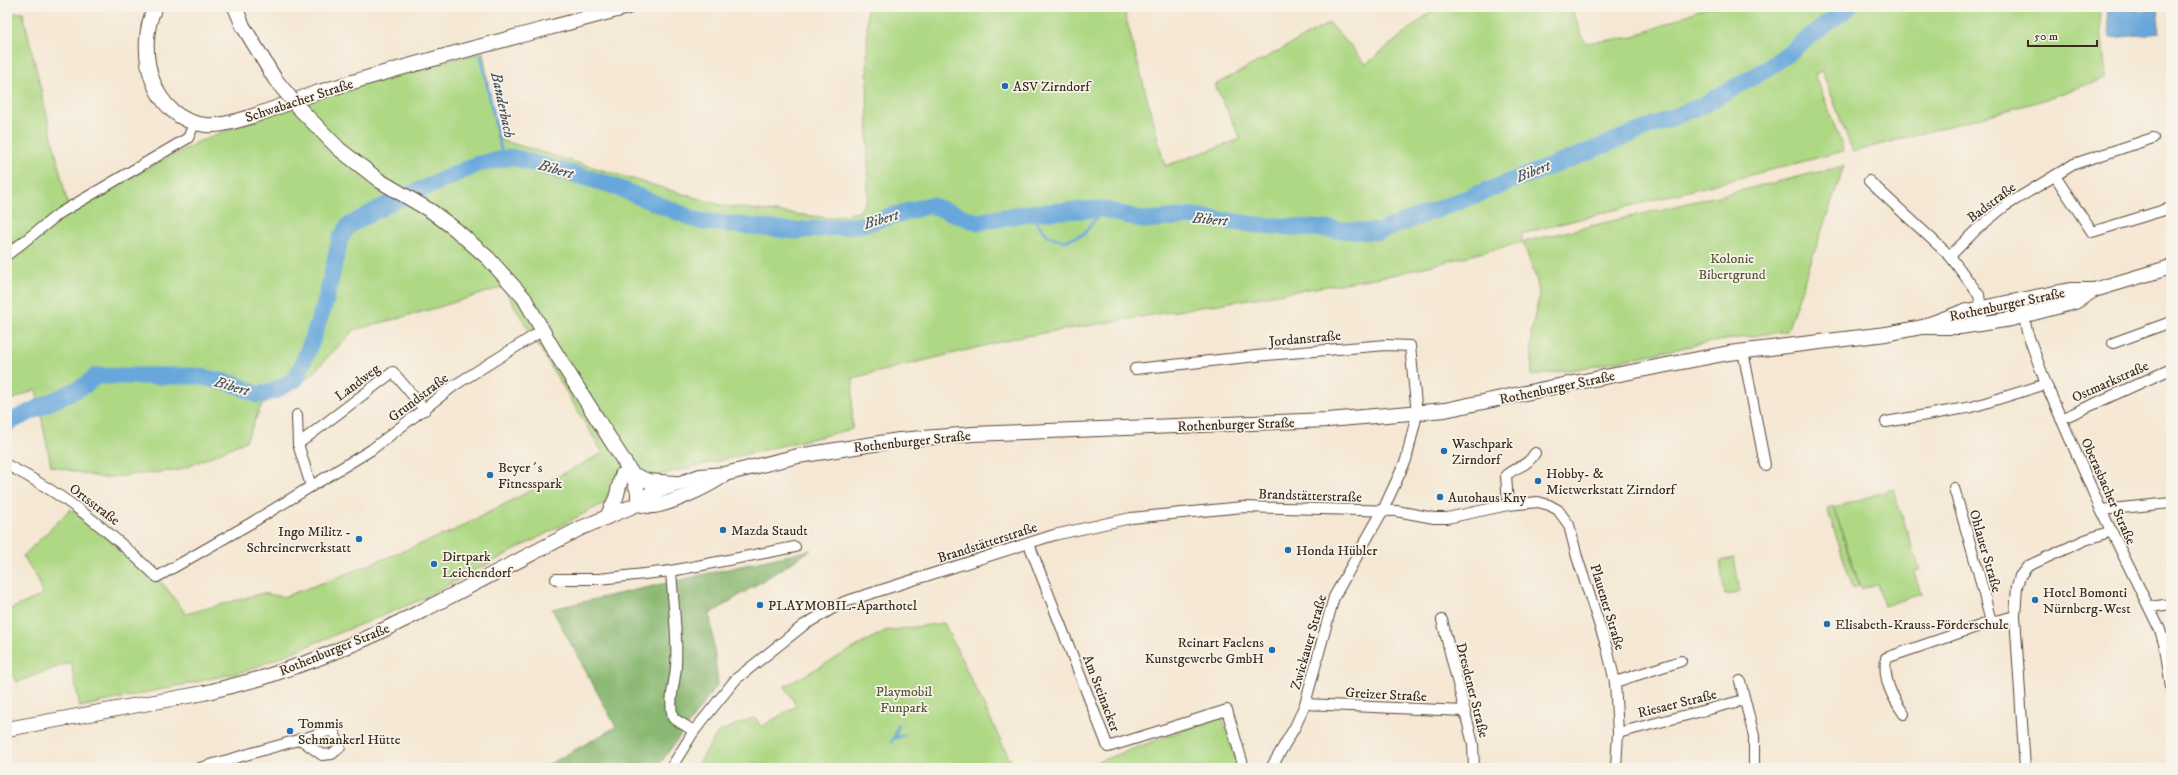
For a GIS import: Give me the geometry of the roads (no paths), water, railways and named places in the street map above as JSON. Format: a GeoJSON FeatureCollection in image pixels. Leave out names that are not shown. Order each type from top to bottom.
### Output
{"type":"FeatureCollection","features":[{"type":"Feature","properties":{"kind":"main road","name":"Schwabacher Straße"},"geometry":{"type":"LineString","coordinates":[[155,7],[146,40],[148,68],[157,90],[176,113],[195,122],[214,125],[229,123],[346,84],[628,7]]}},
{"type":"Feature","properties":{"kind":"main road"},"geometry":{"type":"LineString","coordinates":[[235,7],[243,26],[275,79],[297,106],[339,149],[380,181],[431,211],[456,229],[488,258],[524,298],[615,450],[627,475],[631,495],[638,504]]}},
{"type":"Feature","properties":{"kind":"main road","name":"Rothenburger Straße"},"geometry":{"type":"LineString","coordinates":[[7,729],[204,693],[262,678],[314,660],[365,639],[524,557],[607,517],[638,504],[650,494],[700,476],[725,474],[798,456],[899,440],[973,434],[1320,421],[1416,414],[1444,410],[1572,383],[1744,351],[1886,334],[1922,327],[1960,327],[2024,316],[2075,302],[2094,290],[2171,267]]}},
{"type":"Feature","properties":{"kind":"main road","name":"Rothenburger Straße"},"geometry":{"type":"LineString","coordinates":[[1922,327],[1949,316],[1981,309],[2070,290],[2094,290]]}},
{"type":"Feature","properties":{"kind":"main road","name":"Rothenburger Straße"},"geometry":{"type":"LineString","coordinates":[[638,504],[653,506],[666,502],[705,487],[725,474]]}},
{"type":"Feature","properties":{"kind":"main road"},"geometry":{"type":"LineString","coordinates":[[627,475],[648,481],[668,481],[679,484]]}},
{"type":"Feature","properties":{"kind":"main road"},"geometry":{"type":"LineString","coordinates":[[607,517],[627,475]]}},
{"type":"Feature","properties":{"kind":"street"},"geometry":{"type":"LineString","coordinates":[[7,255],[60,213],[188,138],[195,122]]}},
{"type":"Feature","properties":{"kind":"street","name":"Badstraße"},"geometry":{"type":"LineString","coordinates":[[1950,256],[1976,230],[2006,206],[2074,164],[2153,138]]}},
{"type":"Feature","properties":{"kind":"street"},"geometry":{"type":"LineString","coordinates":[[2055,176],[2092,232],[2171,208]]}},
{"type":"Feature","properties":{"kind":"street"},"geometry":{"type":"LineString","coordinates":[[1869,181],[1950,256],[1979,295],[1983,323]]}},
{"type":"Feature","properties":{"kind":"street","name":"Oberasbacher Straße"},"geometry":{"type":"LineString","coordinates":[[2021,301],[2027,332],[2046,384],[2101,510],[2150,607],[2165,647],[2171,688]]}},
{"type":"Feature","properties":{"kind":"street"},"geometry":{"type":"LineString","coordinates":[[2113,343],[2171,322]]}},
{"type":"Feature","properties":{"kind":"street","name":"Grundstraße"},"geometry":{"type":"LineString","coordinates":[[157,576],[169,568],[212,547],[371,450],[467,378],[543,330]]}},
{"type":"Feature","properties":{"kind":"street","name":"Jordanstraße"},"geometry":{"type":"LineString","coordinates":[[1135,369],[1334,349],[1386,345],[1410,346],[1416,414]]}},
{"type":"Feature","properties":{"kind":"street"},"geometry":{"type":"LineString","coordinates":[[1744,351],[1766,465]]}},
{"type":"Feature","properties":{"kind":"street","name":"Ostmarkstraße"},"geometry":{"type":"LineString","coordinates":[[2061,419],[2171,369]]}},
{"type":"Feature","properties":{"kind":"street","name":"Landweg"},"geometry":{"type":"LineString","coordinates":[[298,444],[392,372],[424,410]]}},
{"type":"Feature","properties":{"kind":"street"},"geometry":{"type":"LineString","coordinates":[[1886,422],[1972,407],[2046,384]]}},
{"type":"Feature","properties":{"kind":"street","name":"Zwickauer Straße"},"geometry":{"type":"LineString","coordinates":[[1271,768],[1296,725],[1305,704],[1334,597],[1383,510],[1406,460],[1416,414]]}},
{"type":"Feature","properties":{"kind":"street"},"geometry":{"type":"LineString","coordinates":[[297,415],[298,444],[311,486]]}},
{"type":"Feature","properties":{"kind":"street"},"geometry":{"type":"LineString","coordinates":[[1508,505],[1506,474],[1530,461],[1535,453]]}},
{"type":"Feature","properties":{"kind":"street","name":"Ortsstraße"},"geometry":{"type":"LineString","coordinates":[[7,465],[43,483],[69,500],[117,539],[157,576]]}},
{"type":"Feature","properties":{"kind":"street","name":"Ohlauer Straße"},"geometry":{"type":"LineString","coordinates":[[1954,488],[1991,622]]}},
{"type":"Feature","properties":{"kind":"street","name":"Plauener Straße"},"geometry":{"type":"LineString","coordinates":[[1383,510],[1441,518],[1508,505],[1538,502],[1549,504],[1558,510],[1567,521],[1607,648],[1615,682],[1618,733],[1616,768]]}},
{"type":"Feature","properties":{"kind":"street"},"geometry":{"type":"LineString","coordinates":[[2101,510],[2171,503]]}},
{"type":"Feature","properties":{"kind":"street","name":"Brandstätterstraße"},"geometry":{"type":"LineString","coordinates":[[671,768],[694,731],[736,679],[804,625],[844,602],[1054,535],[1131,518],[1236,508],[1383,510]]}},
{"type":"Feature","properties":{"kind":"street"},"geometry":{"type":"LineString","coordinates":[[2025,768],[2021,726],[2015,616],[2017,586],[2020,576],[2028,566],[2085,540],[2112,531]]}},
{"type":"Feature","properties":{"kind":"street","name":"Am Steinacker"},"geometry":{"type":"LineString","coordinates":[[1029,544],[1108,747],[1227,710],[1244,768]]}},
{"type":"Feature","properties":{"kind":"street"},"geometry":{"type":"LineString","coordinates":[[556,579],[599,579],[670,571],[795,547]]}},
{"type":"Feature","properties":{"kind":"street"},"geometry":{"type":"LineString","coordinates":[[670,571],[676,630],[676,667],[670,706],[673,718],[694,731]]}},
{"type":"Feature","properties":{"kind":"street"},"geometry":{"type":"LineString","coordinates":[[2150,607],[2171,604]]}},
{"type":"Feature","properties":{"kind":"street"},"geometry":{"type":"LineString","coordinates":[[1904,714],[1891,696],[1885,667],[1886,658],[1991,622],[2015,616]]}},
{"type":"Feature","properties":{"kind":"street","name":"Dresdener Straße"},"geometry":{"type":"LineString","coordinates":[[1442,620],[1473,744],[1474,768]]}},
{"type":"Feature","properties":{"kind":"street"},"geometry":{"type":"LineString","coordinates":[[1615,682],[1681,660]]}},
{"type":"Feature","properties":{"kind":"street"},"geometry":{"type":"LineString","coordinates":[[1740,682],[1754,736],[1754,768]]}},
{"type":"Feature","properties":{"kind":"street","name":"Riesaer Straße"},"geometry":{"type":"LineString","coordinates":[[1618,733],[1744,700]]}},
{"type":"Feature","properties":{"kind":"street","name":"Greizer Straße"},"geometry":{"type":"LineString","coordinates":[[1305,704],[1464,711]]}},
{"type":"Feature","properties":{"kind":"street"},"geometry":{"type":"LineString","coordinates":[[200,768],[300,739]]}},
{"type":"Feature","properties":{"kind":"water"},"geometry":{"type":"Polygon","coordinates":[[[2107,7],[2136,7],[2137,11],[2157,9],[2160,33],[2110,38],[2107,7]]]}},
{"type":"Feature","properties":{"kind":"waterway","name":"Bibert"},"geometry":{"type":"LineString","coordinates":[[7,423],[84,386],[96,376],[197,376],[235,384],[258,395],[274,391],[296,379],[311,343],[326,300],[340,239],[348,226],[384,206],[478,164],[512,157],[608,184],[699,221],[795,231],[860,225],[930,205],[977,222],[1029,213],[1102,209],[1144,220],[1193,216],[1257,225],[1378,232],[1580,155],[1703,105],[1767,69],[1849,7]]}},
{"type":"Feature","properties":{"kind":"waterway","name":"Banderbach"},"geometry":{"type":"LineString","coordinates":[[481,56],[503,159]]}},
{"type":"Feature","properties":{"kind":"waterway"},"geometry":{"type":"LineString","coordinates":[[1029,213],[1048,236],[1064,241],[1084,234],[1102,209]]}},
{"type":"Feature","properties":{"kind":"waterway"},"geometry":{"type":"LineString","coordinates":[[891,742],[896,734],[898,726]]}},
{"type":"Feature","properties":{"kind":"waterway"},"geometry":{"type":"LineString","coordinates":[[894,738],[905,735]]}},
{"type":"Feature","properties":{"kind":"place","name":"ASV Zirndorf"},"geometry":{"type":"Point","coordinates":[1005,86]}},
{"type":"Feature","properties":{"kind":"place","name":"Waschpark Zirndorf"},"geometry":{"type":"Point","coordinates":[1444,451]}},
{"type":"Feature","properties":{"kind":"place","name":"Beyer´s Fitnesspark"},"geometry":{"type":"Point","coordinates":[490,475]}},
{"type":"Feature","properties":{"kind":"place","name":"Hobby- & Mietwerkstatt Zirndorf"},"geometry":{"type":"Point","coordinates":[1538,481]}},
{"type":"Feature","properties":{"kind":"place","name":"Autohaus Kny"},"geometry":{"type":"Point","coordinates":[1440,497]}},
{"type":"Feature","properties":{"kind":"place","name":"Mazda Staudt"},"geometry":{"type":"Point","coordinates":[723,530]}},
{"type":"Feature","properties":{"kind":"place","name":"Ingo Militz - Schreinerwerkstatt"},"geometry":{"type":"Point","coordinates":[359,539]}},
{"type":"Feature","properties":{"kind":"place","name":"Honda Hübler"},"geometry":{"type":"Point","coordinates":[1288,550]}},
{"type":"Feature","properties":{"kind":"place","name":"Dirtpark Leichendorf"},"geometry":{"type":"Point","coordinates":[434,564]}},
{"type":"Feature","properties":{"kind":"place","name":"Hotel Bomonti Nürnberg-West"},"geometry":{"type":"Point","coordinates":[2035,600]}},
{"type":"Feature","properties":{"kind":"place","name":"PLAYMOBIL-Aparthotel"},"geometry":{"type":"Point","coordinates":[760,605]}},
{"type":"Feature","properties":{"kind":"place","name":"Elisabeth-Krauss-Förderschule"},"geometry":{"type":"Point","coordinates":[1827,624]}},
{"type":"Feature","properties":{"kind":"place","name":"Reinart Faelens Kunstgewerbe GmbH"},"geometry":{"type":"Point","coordinates":[1272,650]}},
{"type":"Feature","properties":{"kind":"place","name":"Tommis Schmankerl Hütte"},"geometry":{"type":"Point","coordinates":[290,731]}},
{"type":"Feature","properties":{"kind":"park label","name":"Kolonie Bibertgrund"},"geometry":{"type":"Point","coordinates":[1732,266]}},
{"type":"Feature","properties":{"kind":"park label","name":"Playmobil Funpark"},"geometry":{"type":"Point","coordinates":[904,700]}}]}
